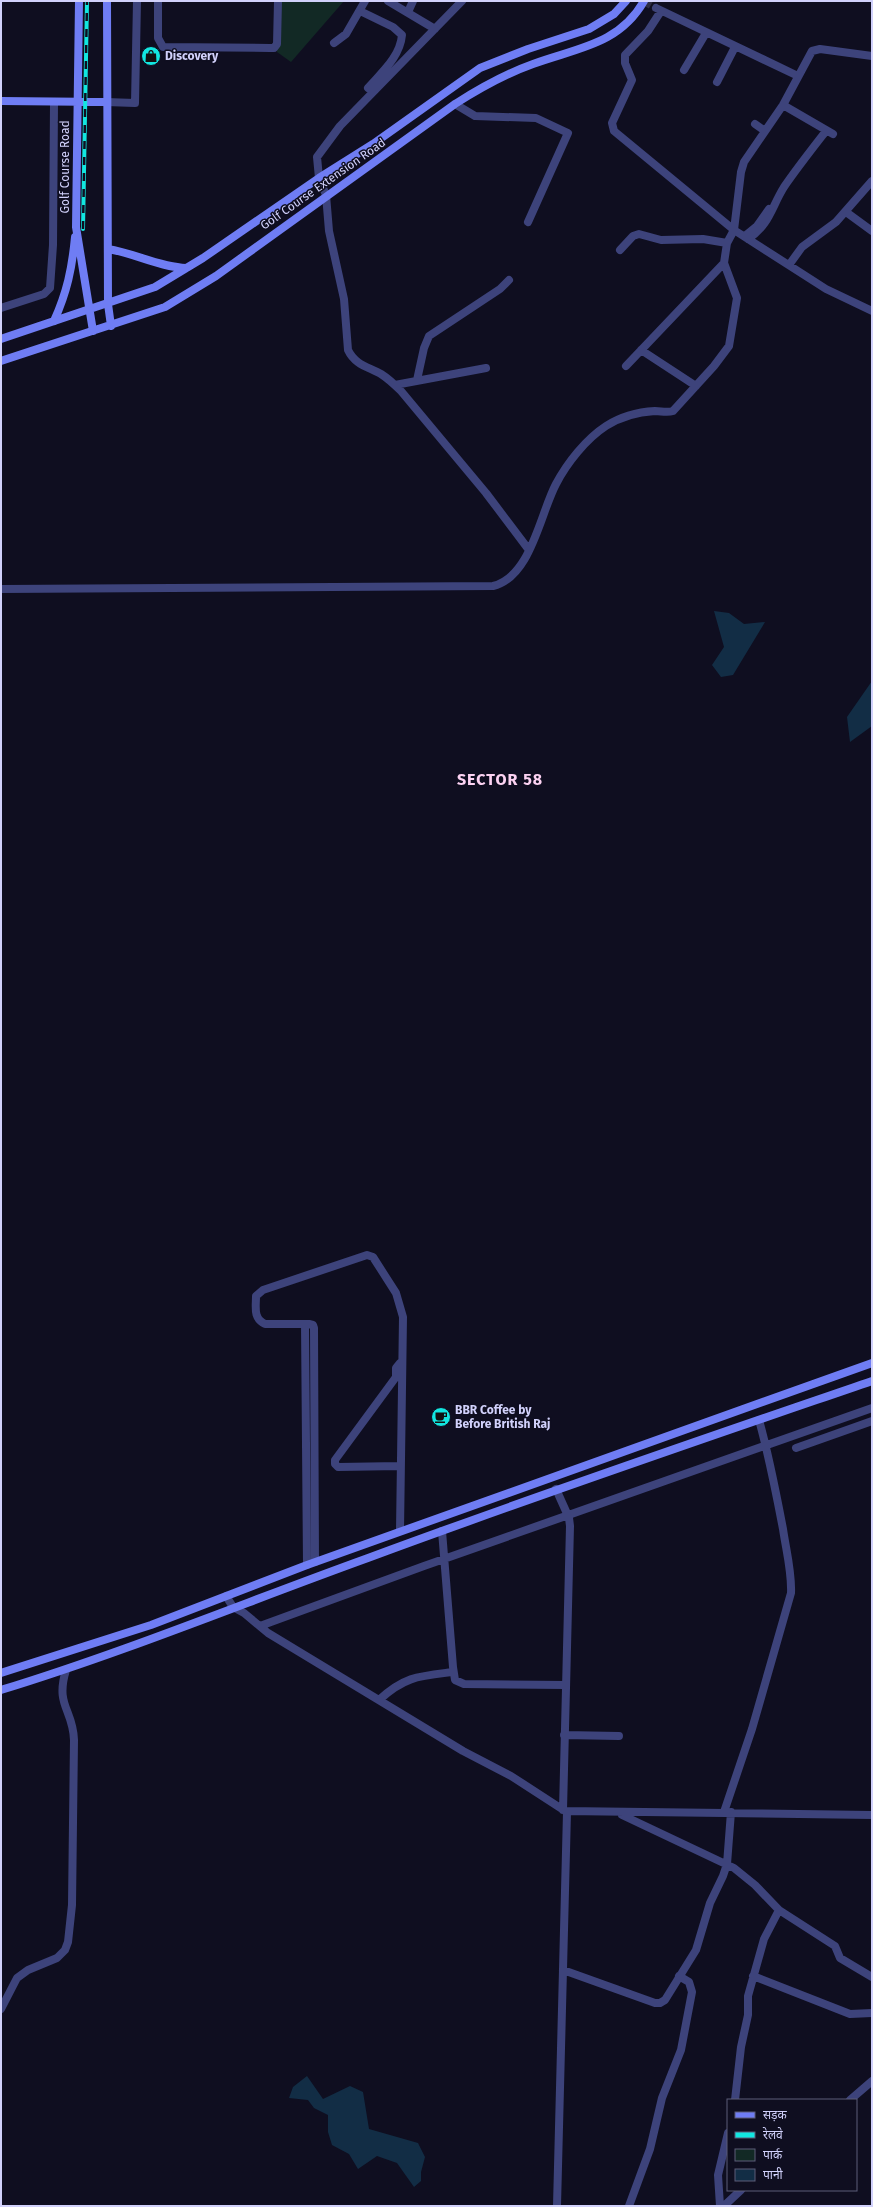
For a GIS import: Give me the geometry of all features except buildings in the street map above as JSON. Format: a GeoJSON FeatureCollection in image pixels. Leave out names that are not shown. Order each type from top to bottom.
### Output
{"type":"FeatureCollection","features":[{"type":"Feature","properties":{"kind":"main road","name":"Golf Course Road"},"geometry":{"type":"LineString","coordinates":[[79,1],[76,228],[93,331]]}},
{"type":"Feature","properties":{"kind":"main road"},"geometry":{"type":"LineString","coordinates":[[107,1],[106,102],[108,304],[111,326]]}},
{"type":"Feature","properties":{"kind":"main road","name":"Golf Course Extension Road"},"geometry":{"type":"LineString","coordinates":[[1,339],[155,288],[187,268],[319,178],[373,144],[480,68],[528,49],[589,29],[614,14],[626,1]]}},
{"type":"Feature","properties":{"kind":"main road","name":"Golf Course Extension Road"},"geometry":{"type":"LineString","coordinates":[[1,361],[111,326],[164,307],[216,276],[326,195],[385,155],[455,104],[486,84],[533,64],[594,45],[623,28],[636,14],[644,1]]}},
{"type":"Feature","properties":{"kind":"main road"},"geometry":{"type":"LineString","coordinates":[[1,101],[54,103],[77,101],[106,102]]}},
{"type":"Feature","properties":{"kind":"main road"},"geometry":{"type":"LineString","coordinates":[[54,321],[65,296],[70,279],[76,228]]}},
{"type":"Feature","properties":{"kind":"main road"},"geometry":{"type":"LineString","coordinates":[[108,249],[130,253],[169,267],[187,268]]}},
{"type":"Feature","properties":{"kind":"main road"},"geometry":{"type":"LineString","coordinates":[[1,1673],[100,1643],[400,1531],[872,1363]]}},
{"type":"Feature","properties":{"kind":"main road"},"geometry":{"type":"LineString","coordinates":[[1,1690],[66,1670],[135,1646],[233,1607],[556,1489],[872,1381]]}},
{"type":"Feature","properties":{"kind":"street"},"geometry":{"type":"LineString","coordinates":[[106,102],[135,103],[137,1]]}},
{"type":"Feature","properties":{"kind":"street"},"geometry":{"type":"LineString","coordinates":[[158,1],[158,38],[163,47],[240,48],[274,48],[277,44],[278,1]]}},
{"type":"Feature","properties":{"kind":"street"},"geometry":{"type":"LineString","coordinates":[[334,43],[346,34],[365,1]]}},
{"type":"Feature","properties":{"kind":"street"},"geometry":{"type":"LineString","coordinates":[[388,1],[435,29]]}},
{"type":"Feature","properties":{"kind":"street"},"geometry":{"type":"LineString","coordinates":[[408,12],[413,1]]}},
{"type":"Feature","properties":{"kind":"street"},"geometry":{"type":"LineString","coordinates":[[462,1],[340,126],[316,157],[319,178],[326,195],[329,231],[346,311],[348,350],[358,363],[382,375],[395,385],[486,492],[529,550]]}},
{"type":"Feature","properties":{"kind":"street"},"geometry":{"type":"LineString","coordinates":[[798,76],[658,10],[648,31],[626,55],[625,63],[632,80],[612,123],[612,128],[734,230],[826,289],[872,311]]}},
{"type":"Feature","properties":{"kind":"street"},"geometry":{"type":"LineString","coordinates":[[360,11],[393,27],[402,34],[398,50],[390,63],[368,88]]}},
{"type":"Feature","properties":{"kind":"street"},"geometry":{"type":"LineString","coordinates":[[684,70],[706,33]]}},
{"type":"Feature","properties":{"kind":"street"},"geometry":{"type":"LineString","coordinates":[[717,82],[735,47]]}},
{"type":"Feature","properties":{"kind":"street"},"geometry":{"type":"LineString","coordinates":[[1,589],[493,586],[504,582],[512,577],[529,550],[560,477],[592,438],[617,420],[632,415],[673,411],[726,352],[730,342],[737,298],[724,263],[727,243],[734,230],[741,172],[744,162],[783,105],[811,52],[815,49],[872,56]]}},
{"type":"Feature","properties":{"kind":"street"},"geometry":{"type":"LineString","coordinates":[[1,308],[44,294],[50,288],[53,238],[54,103]]}},
{"type":"Feature","properties":{"kind":"street"},"geometry":{"type":"LineString","coordinates":[[455,104],[475,116],[536,118],[568,133],[528,222]]}},
{"type":"Feature","properties":{"kind":"street"},"geometry":{"type":"LineString","coordinates":[[746,238],[759,232],[769,219],[783,188],[829,132],[783,105]]}},
{"type":"Feature","properties":{"kind":"street"},"geometry":{"type":"LineString","coordinates":[[755,124],[765,131]]}},
{"type":"Feature","properties":{"kind":"street"},"geometry":{"type":"LineString","coordinates":[[788,265],[802,247],[827,230],[846,212],[872,181]]}},
{"type":"Feature","properties":{"kind":"street"},"geometry":{"type":"LineString","coordinates":[[746,238],[769,209]]}},
{"type":"Feature","properties":{"kind":"street"},"geometry":{"type":"LineString","coordinates":[[846,212],[872,231]]}},
{"type":"Feature","properties":{"kind":"street"},"geometry":{"type":"LineString","coordinates":[[620,250],[633,236],[639,234],[661,240],[703,239],[727,243]]}},
{"type":"Feature","properties":{"kind":"street"},"geometry":{"type":"LineString","coordinates":[[626,366],[724,263]]}},
{"type":"Feature","properties":{"kind":"street"},"geometry":{"type":"LineString","coordinates":[[417,380],[424,348],[430,336],[500,289],[509,280]]}},
{"type":"Feature","properties":{"kind":"street"},"geometry":{"type":"LineString","coordinates":[[641,350],[696,386]]}},
{"type":"Feature","properties":{"kind":"street"},"geometry":{"type":"LineString","coordinates":[[395,385],[486,368]]}},
{"type":"Feature","properties":{"kind":"street"},"geometry":{"type":"LineString","coordinates":[[307,1565],[310,1417],[314,1377],[314,1328],[313,1325],[265,1324],[259,1321],[256,1317],[257,1293],[371,1255],[396,1293],[403,1316],[400,1531]]}},
{"type":"Feature","properties":{"kind":"street"},"geometry":{"type":"LineString","coordinates":[[304,1324],[305,1377],[310,1417]]}},
{"type":"Feature","properties":{"kind":"street"},"geometry":{"type":"LineString","coordinates":[[400,1466],[338,1467],[335,1464],[335,1460],[396,1377],[396,1368],[402,1362]]}},
{"type":"Feature","properties":{"kind":"street"},"geometry":{"type":"LineString","coordinates":[[305,1377],[314,1377]]}},
{"type":"Feature","properties":{"kind":"street"},"geometry":{"type":"LineString","coordinates":[[260,1626],[766,1444],[872,1408]]}},
{"type":"Feature","properties":{"kind":"street"},"geometry":{"type":"LineString","coordinates":[[563,1970],[655,2003],[660,2003],[666,2000],[700,1940],[710,1903],[727,1864],[728,1812],[791,1593],[789,1567],[766,1444],[758,1420]]}},
{"type":"Feature","properties":{"kind":"street"},"geometry":{"type":"LineString","coordinates":[[796,1448],[872,1421]]}},
{"type":"Feature","properties":{"kind":"street"},"geometry":{"type":"LineString","coordinates":[[310,1471],[316,1562]]}},
{"type":"Feature","properties":{"kind":"street"},"geometry":{"type":"LineString","coordinates":[[556,1489],[570,1526],[564,1685],[565,1811],[563,1970],[557,2206]]}},
{"type":"Feature","properties":{"kind":"street"},"geometry":{"type":"LineString","coordinates":[[442,1531],[453,1672],[455,1680],[464,1684],[564,1685]]}},
{"type":"Feature","properties":{"kind":"street"},"geometry":{"type":"LineString","coordinates":[[226,1596],[233,1607],[244,1613],[260,1626],[379,1700],[463,1750],[511,1776],[565,1811],[620,1813],[728,1812],[872,1815]]}},
{"type":"Feature","properties":{"kind":"street"},"geometry":{"type":"LineString","coordinates":[[1,2009],[17,1978],[28,1970],[57,1958],[65,1950],[68,1942],[72,1905],[74,1740],[72,1723],[62,1699],[61,1688],[66,1670]]}},
{"type":"Feature","properties":{"kind":"street"},"geometry":{"type":"LineString","coordinates":[[379,1700],[394,1686],[411,1678],[453,1672]]}},
{"type":"Feature","properties":{"kind":"street"},"geometry":{"type":"LineString","coordinates":[[564,1735],[619,1736]]}},
{"type":"Feature","properties":{"kind":"street"},"geometry":{"type":"LineString","coordinates":[[620,1813],[727,1864],[755,1885],[779,1910],[835,1946],[840,1958],[872,1977]]}},
{"type":"Feature","properties":{"kind":"street"},"geometry":{"type":"LineString","coordinates":[[735,2099],[741,2047],[748,2015],[747,1999],[764,1939],[779,1910]]}},
{"type":"Feature","properties":{"kind":"street"},"geometry":{"type":"LineString","coordinates":[[629,2206],[650,2149],[662,2098],[681,2050],[692,1992],[689,1982],[679,1976]]}},
{"type":"Feature","properties":{"kind":"street"},"geometry":{"type":"LineString","coordinates":[[753,1976],[850,2014],[872,2013]]}},
{"type":"Feature","properties":{"kind":"street"},"geometry":{"type":"LineString","coordinates":[[851,2099],[870,2085]]}},
{"type":"Feature","properties":{"kind":"street"},"geometry":{"type":"LineString","coordinates":[[720,2206],[718,2175],[727,2137]]}},
{"type":"Feature","properties":{"kind":"street"},"geometry":{"type":"LineString","coordinates":[[724,2206],[740,2191]]}},
{"type":"Feature","properties":{"kind":"green space"},"geometry":{"type":"Polygon","coordinates":[[[280,1],[344,1],[291,62],[277,52],[280,1]]]}},
{"type":"Feature","properties":{"kind":"water"},"geometry":{"type":"Polygon","coordinates":[[[714,611],[729,613],[744,624],[765,622],[733,675],[721,677],[712,665],[724,647],[714,611]]]}},
{"type":"Feature","properties":{"kind":"water"},"geometry":{"type":"Polygon","coordinates":[[[872,681],[872,726],[850,742],[847,717],[872,681]]]}},
{"type":"Feature","properties":{"kind":"water"},"geometry":{"type":"Polygon","coordinates":[[[307,2076],[323,2099],[350,2086],[363,2092],[369,2129],[418,2143],[425,2157],[421,2172],[421,2181],[414,2187],[397,2163],[377,2156],[358,2169],[349,2154],[332,2145],[328,2132],[328,2115],[314,2108],[308,2100],[289,2098],[293,2087],[307,2076]]]}},
{"type":"Feature","properties":{"kind":"tunnel"},"geometry":{"type":"LineString","coordinates":[[644,1],[656,8]]}},
{"type":"Feature","properties":{"kind":"railway"},"geometry":{"type":"LineString","coordinates":[[83,229],[87,1]]}},
{"type":"Feature","properties":{"kind":"place","name":"Discovery"},"geometry":{"type":"Point","coordinates":[151,56]}},
{"type":"Feature","properties":{"kind":"place","name":"BBR Coffee by Before British Raj"},"geometry":{"type":"Point","coordinates":[441,1417]}},
{"type":"Feature","properties":{"kind":"district","name":"SECTOR 58"},"geometry":{"type":"Point","coordinates":[500,779]}}]}
